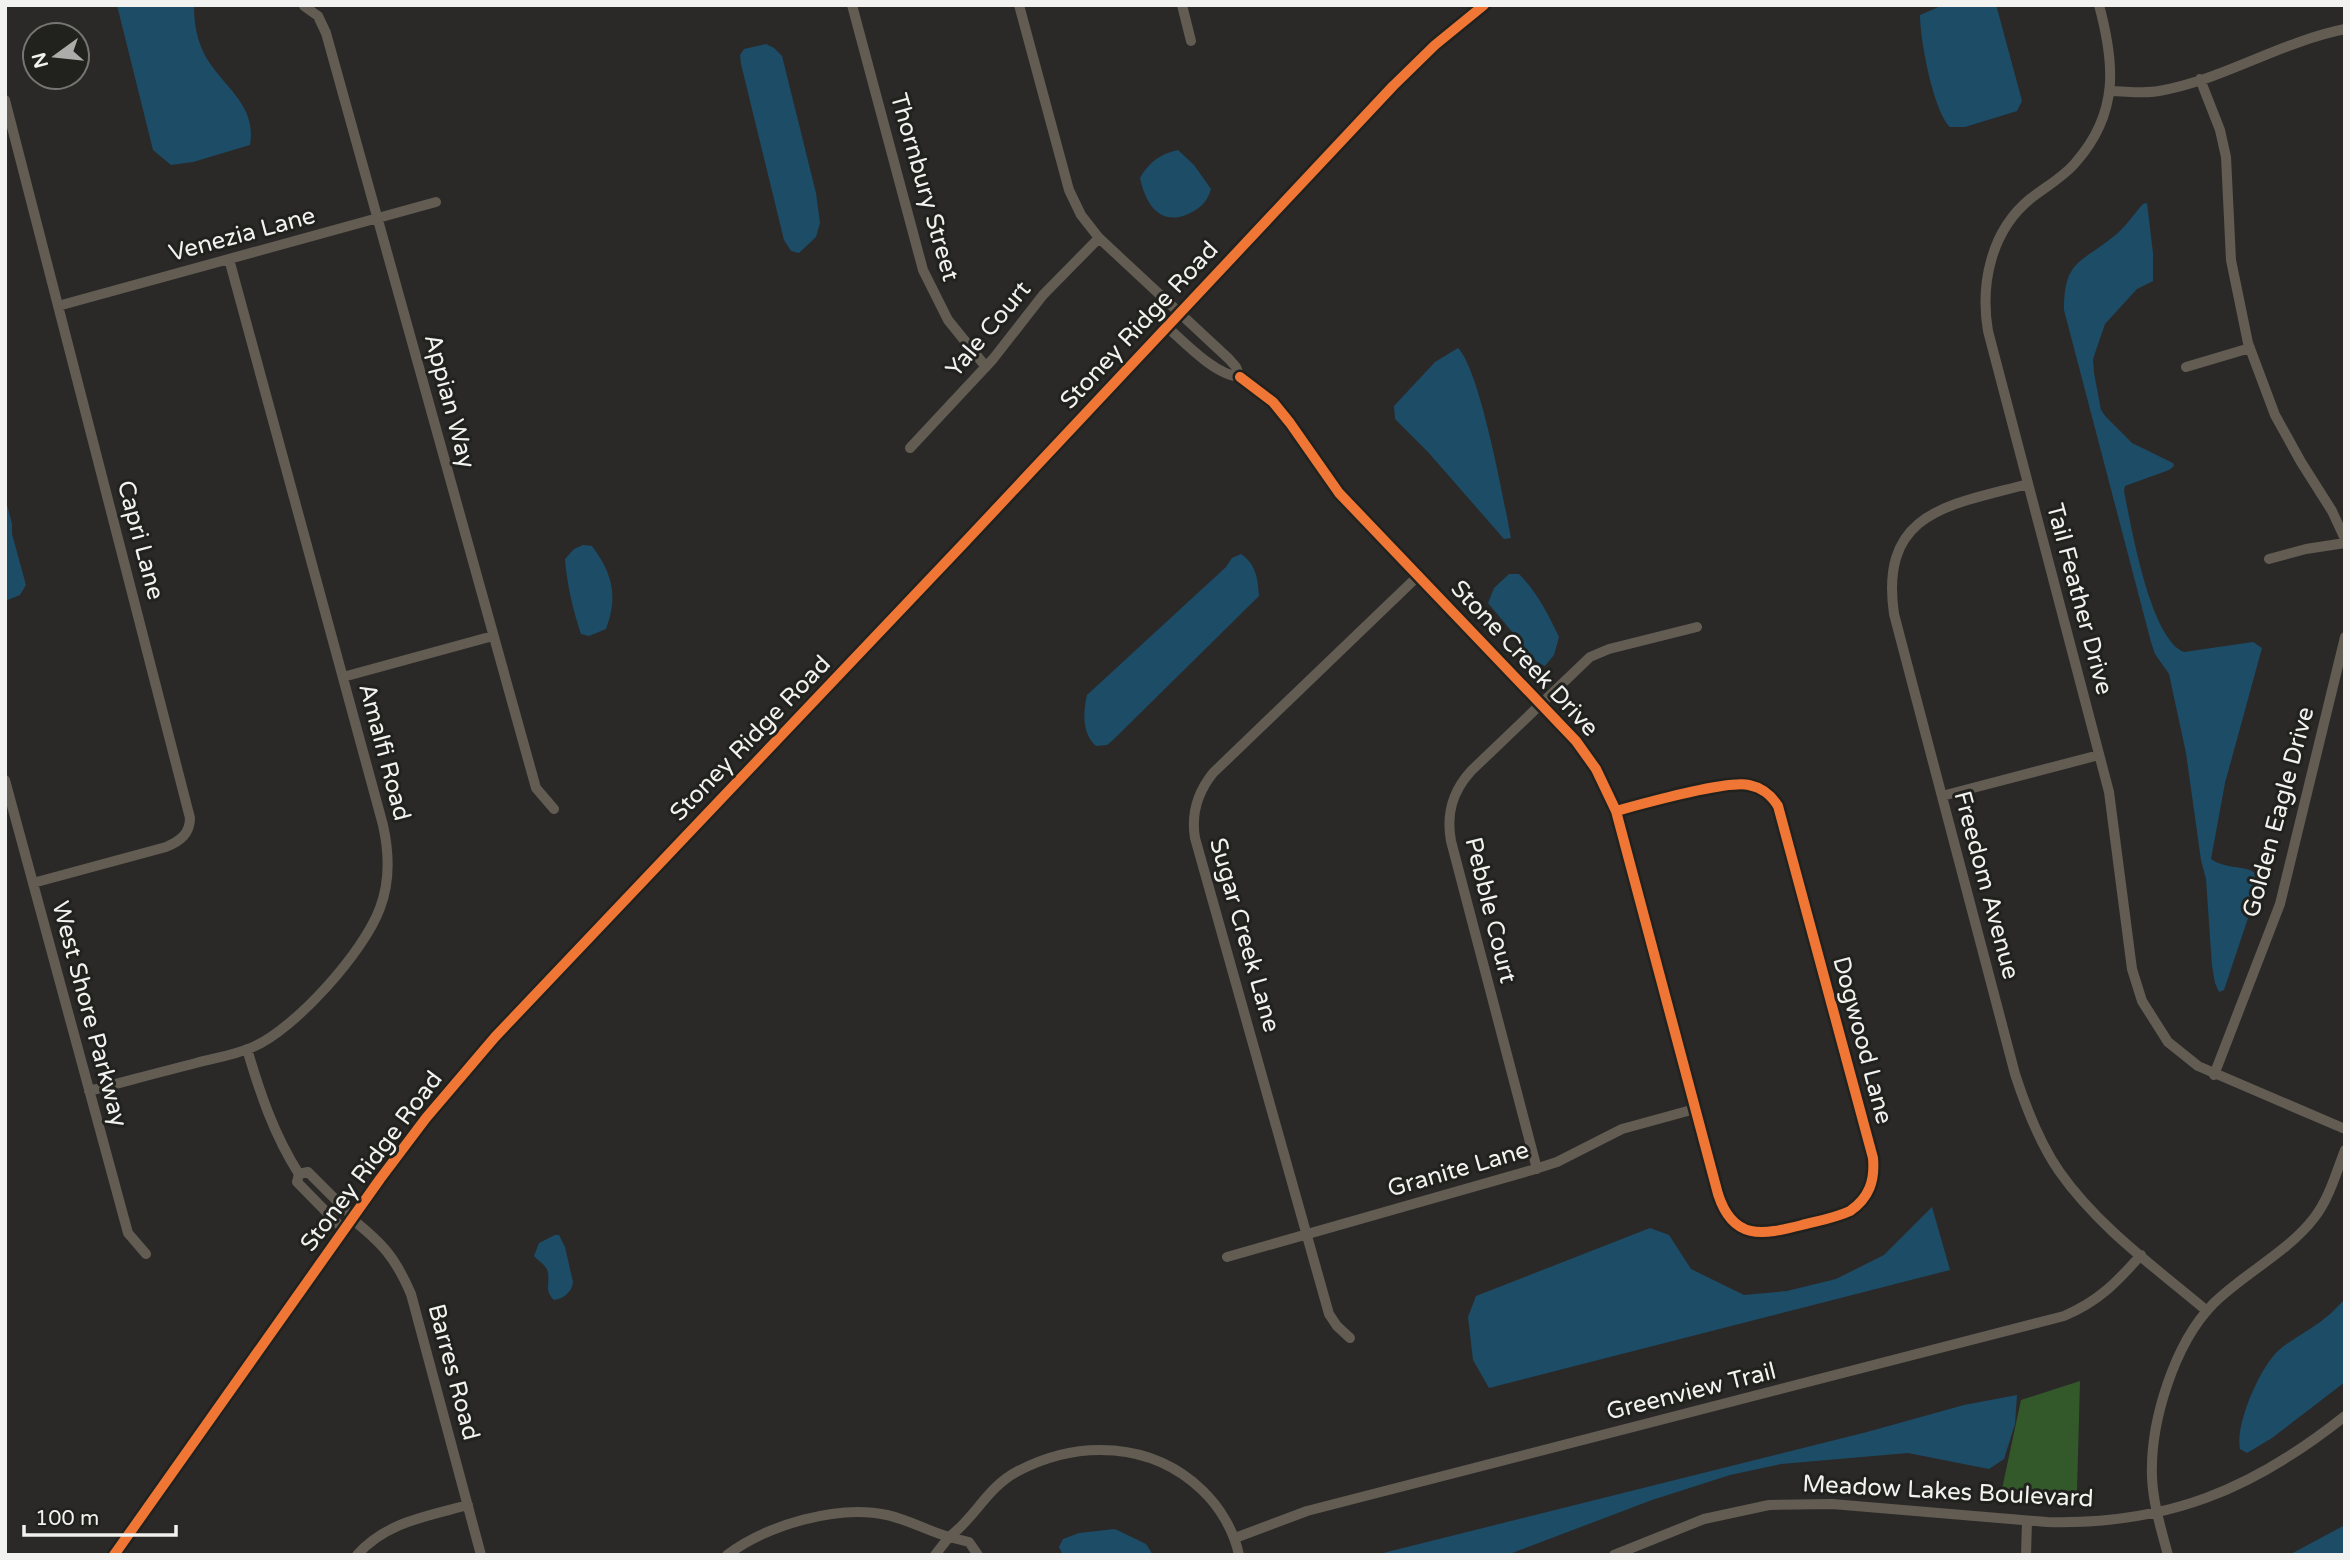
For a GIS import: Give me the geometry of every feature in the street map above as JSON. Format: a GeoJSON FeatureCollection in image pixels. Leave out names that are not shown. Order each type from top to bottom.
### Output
{"type":"FeatureCollection","features":[{"type":"Feature","properties":{"kind":"street","name":"Thornbury Street"},"geometry":{"type":"LineString","coordinates":[[852,5],[923,270],[948,320],[970,351],[986,367]]}},
{"type":"Feature","properties":{"kind":"street","name":"Stone Creek Drive"},"geometry":{"type":"LineString","coordinates":[[1019,5],[1069,190],[1081,215],[1099,238],[1237,367],[1240,377]]}},
{"type":"Feature","properties":{"kind":"street"},"geometry":{"type":"LineString","coordinates":[[1182,5],[1191,41]]}},
{"type":"Feature","properties":{"kind":"street","name":"Stoney Ridge Road"},"geometry":{"type":"LineString","coordinates":[[114,1555],[425,1118],[495,1037],[1409,69],[1483,5]]}},
{"type":"Feature","properties":{"kind":"street","name":"Tail Feather Drive"},"geometry":{"type":"LineString","coordinates":[[2099,5],[2110,50],[2110,91],[2104,115],[2076,163],[2031,198],[2009,222],[1996,246],[1985,284],[1988,331],[2112,809],[2132,969],[2138,991],[2148,1013],[2168,1042],[2192,1062],[2214,1074],[2345,1129]]}},
{"type":"Feature","properties":{"kind":"street","name":"Appian Way"},"geometry":{"type":"LineString","coordinates":[[304,6],[318,16],[326,33],[536,788],[554,809]]}},
{"type":"Feature","properties":{"kind":"street"},"geometry":{"type":"LineString","coordinates":[[2110,91],[2154,92],[2200,79],[2306,39],[2345,29]]}},
{"type":"Feature","properties":{"kind":"street"},"geometry":{"type":"LineString","coordinates":[[2200,79],[2220,130],[2226,157],[2231,260],[2250,348],[2275,415],[2301,463],[2332,511],[2345,541],[2269,559]]}},
{"type":"Feature","properties":{"kind":"street","name":"Capri Lane"},"geometry":{"type":"LineString","coordinates":[[5,100],[188,807],[190,825],[180,839],[166,846],[33,883]]}},
{"type":"Feature","properties":{"kind":"street","name":"Venezia Lane"},"geometry":{"type":"LineString","coordinates":[[58,306],[436,202]]}},
{"type":"Feature","properties":{"kind":"street","name":"Yale Court"},"geometry":{"type":"LineString","coordinates":[[910,448],[986,367],[1043,295],[1099,238]]}},
{"type":"Feature","properties":{"kind":"street","name":"Amalfi Road"},"geometry":{"type":"LineString","coordinates":[[89,1091],[247,1049],[279,1032],[306,1008],[363,941],[381,906],[387,869],[386,837],[229,259]]}},
{"type":"Feature","properties":{"kind":"street","name":"Stone Creek Drive"},"geometry":{"type":"LineString","coordinates":[[1166,326],[1226,374],[1240,377],[1273,402],[1339,493],[1588,756],[1616,811],[1695,1110]]}},
{"type":"Feature","properties":{"kind":"street"},"geometry":{"type":"LineString","coordinates":[[2186,367],[2250,348]]}},
{"type":"Feature","properties":{"kind":"street","name":"Freedom Avenue"},"geometry":{"type":"LineString","coordinates":[[2028,484],[1950,505],[1930,514],[1910,532],[1895,565],[1891,589],[1894,614],[2015,1074],[2030,1115],[2049,1156],[2100,1220],[2207,1311]]}},
{"type":"Feature","properties":{"kind":"street","name":"Sugar Creek Lane"},"geometry":{"type":"LineString","coordinates":[[1350,1338],[1336,1326],[1329,1314],[1195,838],[1194,813],[1201,790],[1218,767],[1418,576]]}},
{"type":"Feature","properties":{"kind":"street","name":"Pebble Court"},"geometry":{"type":"LineString","coordinates":[[1537,1169],[1451,841],[1448,821],[1451,802],[1463,780],[1595,654],[1697,627]]}},
{"type":"Feature","properties":{"kind":"street"},"geometry":{"type":"LineString","coordinates":[[343,677],[493,636]]}},
{"type":"Feature","properties":{"kind":"street","name":"Golden Eagle Drive"},"geometry":{"type":"LineString","coordinates":[[2214,1074],[2280,904],[2345,636]]}},
{"type":"Feature","properties":{"kind":"street"},"geometry":{"type":"LineString","coordinates":[[1942,796],[2099,755]]}},
{"type":"Feature","properties":{"kind":"street","name":"West Shore Parkway"},"geometry":{"type":"LineString","coordinates":[[5,780],[128,1233],[146,1254]]}},
{"type":"Feature","properties":{"kind":"street","name":"Dogwood Lane"},"geometry":{"type":"LineString","coordinates":[[1616,811],[1737,784],[1760,788],[1779,806],[1873,1158],[1874,1171],[1869,1192],[1858,1206],[1840,1215],[1771,1233],[1745,1230],[1730,1220],[1721,1205],[1695,1110]]}},
{"type":"Feature","properties":{"kind":"street"},"geometry":{"type":"LineString","coordinates":[[247,1049],[266,1109],[283,1148],[299,1174],[298,1182],[344,1230]]}},
{"type":"Feature","properties":{"kind":"street","name":"Granite Lane"},"geometry":{"type":"LineString","coordinates":[[1227,1256],[1537,1169],[1622,1129],[1695,1110]]}},
{"type":"Feature","properties":{"kind":"street"},"geometry":{"type":"LineString","coordinates":[[2168,1555],[2157,1512],[2153,1485],[2153,1454],[2163,1407],[2178,1358],[2187,1339],[2207,1311],[2315,1218],[2322,1208],[2345,1150]]}},
{"type":"Feature","properties":{"kind":"street","name":"Barres Road"},"geometry":{"type":"LineString","coordinates":[[299,1174],[309,1172],[378,1240],[393,1258],[411,1294],[481,1555]]}},
{"type":"Feature","properties":{"kind":"street","name":"Greenview Trail"},"geometry":{"type":"LineString","coordinates":[[1234,1538],[1296,1514],[2055,1319],[2100,1297],[2141,1255]]}},
{"type":"Feature","properties":{"kind":"street","name":"Meadow Lakes Boulevard"},"geometry":{"type":"LineString","coordinates":[[1614,1555],[1704,1519],[1769,1505],[1832,1504],[2080,1523],[2157,1512],[2207,1498],[2269,1469],[2304,1448],[2345,1416]]}},
{"type":"Feature","properties":{"kind":"street"},"geometry":{"type":"LineString","coordinates":[[935,1555],[986,1495],[1017,1471],[1043,1460],[1082,1450],[1101,1449],[1140,1453],[1173,1467],[1194,1482],[1212,1501],[1234,1538],[1239,1555]]}},
{"type":"Feature","properties":{"kind":"street"},"geometry":{"type":"LineString","coordinates":[[357,1555],[372,1539],[392,1527],[468,1505]]}},
{"type":"Feature","properties":{"kind":"street"},"geometry":{"type":"LineString","coordinates":[[727,1555],[750,1539],[775,1528],[827,1515],[857,1512],[895,1517],[969,1542],[978,1555]]}},
{"type":"Feature","properties":{"kind":"street"},"geometry":{"type":"LineString","coordinates":[[2026,1555],[2027,1521]]}},
{"type":"Feature","properties":{"kind":"green space"},"geometry":{"type":"Polygon","coordinates":[[[2080,1381],[2077,1491],[2002,1489],[2021,1400],[2080,1381]]]}},
{"type":"Feature","properties":{"kind":"water"},"geometry":{"type":"Polygon","coordinates":[[[117,5],[194,5],[195,26],[207,59],[238,98],[249,119],[250,145],[193,162],[171,165],[153,150],[117,5]]]}},
{"type":"Feature","properties":{"kind":"water"},"geometry":{"type":"Polygon","coordinates":[[[1943,5],[1995,5],[2022,101],[2017,111],[1965,127],[1950,127],[1938,106],[1933,90],[1922,40],[1920,15],[1943,5]]]}},
{"type":"Feature","properties":{"kind":"water"},"geometry":{"type":"Polygon","coordinates":[[[766,44],[782,56],[816,193],[820,223],[816,237],[799,253],[791,251],[784,240],[741,64],[740,55],[744,49],[766,44]]]}},
{"type":"Feature","properties":{"kind":"water"},"geometry":{"type":"Polygon","coordinates":[[[1178,150],[1194,165],[1211,189],[1205,202],[1197,209],[1173,218],[1158,212],[1152,206],[1140,178],[1156,160],[1178,150]]]}},
{"type":"Feature","properties":{"kind":"water"},"geometry":{"type":"Polygon","coordinates":[[[2147,203],[2153,253],[2153,281],[2137,289],[2105,324],[2093,359],[2101,410],[2106,417],[2132,443],[2173,463],[2174,466],[2125,486],[2137,553],[2152,604],[2172,643],[2184,652],[2253,642],[2262,648],[2225,783],[2211,859],[2254,872],[2259,885],[2224,990],[2219,992],[2212,966],[2206,879],[2186,753],[2169,674],[2155,654],[2151,642],[2064,310],[2067,281],[2076,264],[2117,234],[2143,204],[2147,203]]]}},
{"type":"Feature","properties":{"kind":"water"},"geometry":{"type":"Polygon","coordinates":[[[1458,348],[1475,382],[1483,408],[1511,538],[1504,539],[1428,452],[1395,419],[1394,406],[1435,362],[1458,348]]]}},
{"type":"Feature","properties":{"kind":"water"},"geometry":{"type":"Polygon","coordinates":[[[5,497],[26,585],[20,595],[5,601],[5,497]]]}},
{"type":"Feature","properties":{"kind":"water"},"geometry":{"type":"Polygon","coordinates":[[[583,545],[592,546],[605,566],[612,596],[606,629],[589,636],[581,634],[578,625],[565,559],[574,549],[583,545]]]}},
{"type":"Feature","properties":{"kind":"water"},"geometry":{"type":"Polygon","coordinates":[[[1241,554],[1250,562],[1255,572],[1259,596],[1113,740],[1107,745],[1096,746],[1086,729],[1087,695],[1226,567],[1232,558],[1241,554]]]}},
{"type":"Feature","properties":{"kind":"water"},"geometry":{"type":"Polygon","coordinates":[[[1509,574],[1519,574],[1531,588],[1559,637],[1554,655],[1545,666],[1538,663],[1488,603],[1494,588],[1509,574]]]}},
{"type":"Feature","properties":{"kind":"water"},"geometry":{"type":"Polygon","coordinates":[[[1932,1207],[1950,1270],[1489,1388],[1473,1360],[1468,1317],[1476,1296],[1650,1228],[1669,1235],[1691,1269],[1744,1295],[1787,1291],[1836,1279],[1884,1255],[1932,1207]]]}},
{"type":"Feature","properties":{"kind":"water"},"geometry":{"type":"Polygon","coordinates":[[[559,1235],[565,1247],[573,1282],[566,1294],[554,1300],[548,1290],[547,1270],[534,1256],[539,1243],[559,1235]]]}},
{"type":"Feature","properties":{"kind":"water"},"geometry":{"type":"Polygon","coordinates":[[[2345,1299],[2345,1382],[2272,1438],[2247,1453],[2240,1449],[2239,1438],[2245,1411],[2264,1369],[2279,1350],[2328,1316],[2345,1299]]]}},
{"type":"Feature","properties":{"kind":"water"},"geometry":{"type":"Polygon","coordinates":[[[2017,1395],[2015,1424],[2004,1459],[1989,1469],[1908,1453],[1781,1464],[1730,1475],[1652,1500],[1507,1555],[1375,1555],[1867,1432],[1964,1405],[2017,1395]]]}},
{"type":"Feature","properties":{"kind":"water"},"geometry":{"type":"Polygon","coordinates":[[[2345,1525],[2345,1555],[2289,1555],[2345,1525]]]}},
{"type":"Feature","properties":{"kind":"water"},"geometry":{"type":"Polygon","coordinates":[[[1115,1529],[1146,1544],[1153,1555],[1063,1555],[1059,1547],[1063,1539],[1079,1533],[1115,1529]]]}},
{"type":"Feature","properties":{"kind":"cycle path"},"geometry":{"type":"LineString","coordinates":[[114,1555],[380,1179],[426,1118],[495,1037],[1393,86],[1435,45],[1484,5]]}},
{"type":"Feature","properties":{"kind":"cycle path"},"geometry":{"type":"LineString","coordinates":[[1240,377],[1273,402],[1339,493],[1576,741],[1596,769],[1616,811],[1718,1194],[1732,1220],[1741,1227],[1762,1232],[1788,1228],[1850,1211],[1866,1195],[1873,1174],[1873,1158],[1778,806],[1762,790],[1738,784],[1616,811]]}}]}
